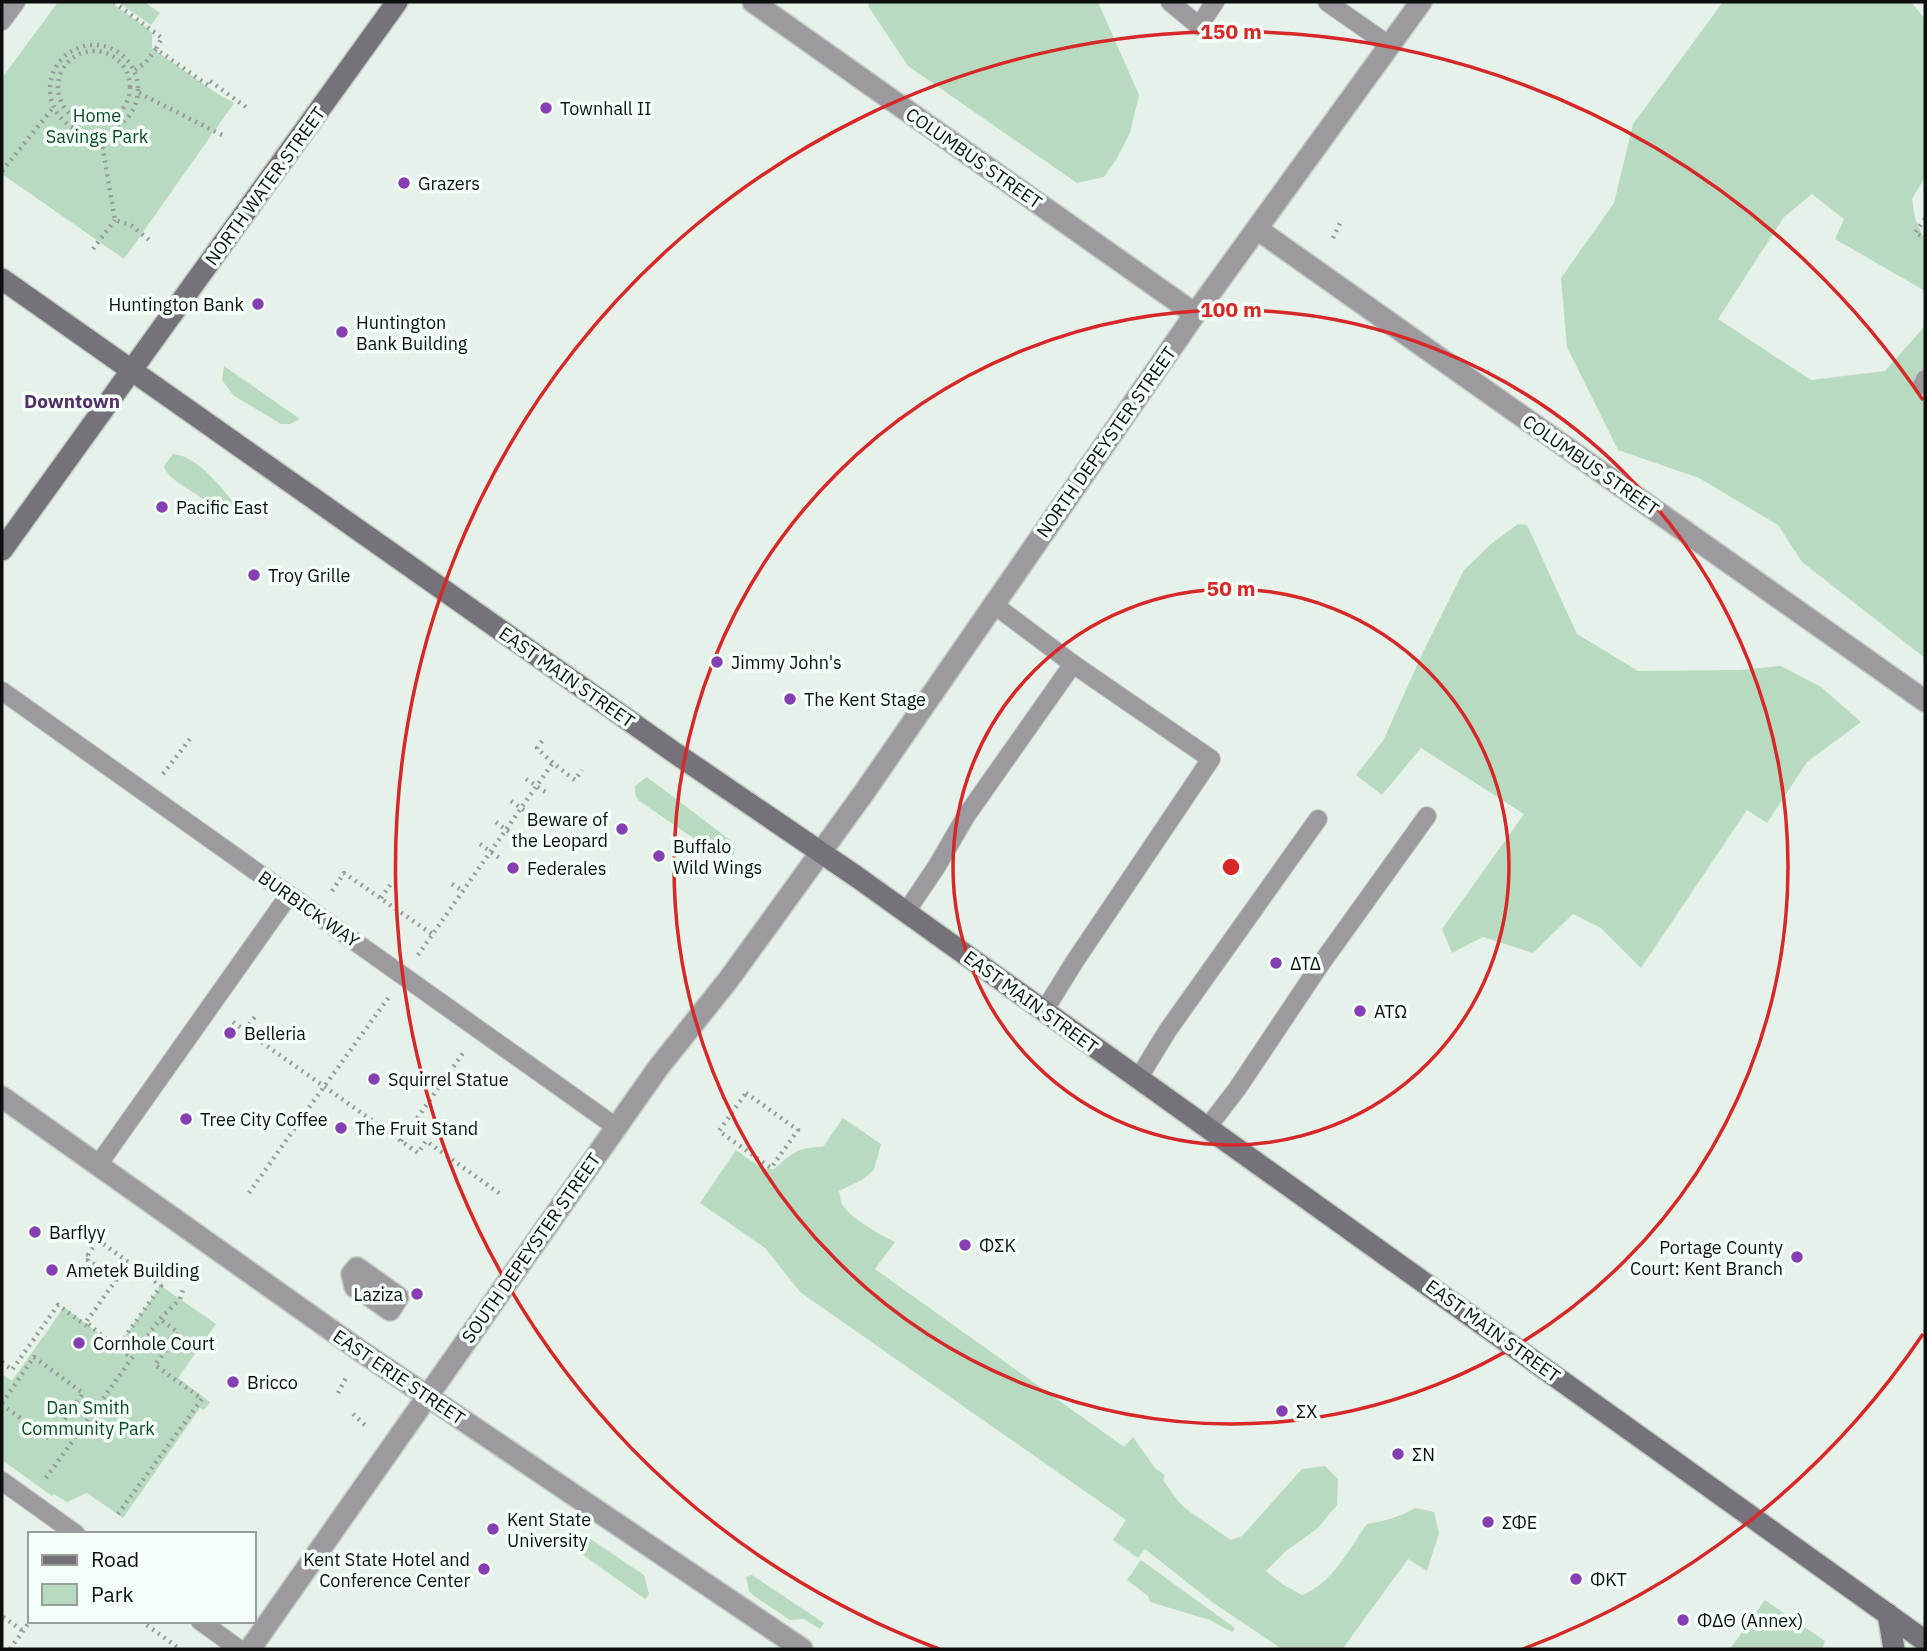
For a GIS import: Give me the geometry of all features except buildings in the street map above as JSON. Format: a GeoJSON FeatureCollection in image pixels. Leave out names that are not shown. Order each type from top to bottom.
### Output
{"type":"FeatureCollection","features":[{"type":"Feature","properties":{"kind":"main road","name":"NORTH WATER STREET"},"geometry":{"type":"LineString","coordinates":[[2,550],[397,2]]}},
{"type":"Feature","properties":{"kind":"main road","name":"EAST MAIN STREET"},"geometry":{"type":"LineString","coordinates":[[2,279],[675,753],[906,912],[1925,1641]]}},
{"type":"Feature","properties":{"kind":"main road"},"geometry":{"type":"LineString","coordinates":[[1888,1614],[1894,1649]]}},
{"type":"Feature","properties":{"kind":"street","name":"COLUMBUS STREET"},"geometry":{"type":"LineString","coordinates":[[753,2],[1195,314]]}},
{"type":"Feature","properties":{"kind":"street","name":"NORTH DEPEYSTER STREET"},"geometry":{"type":"LineString","coordinates":[[820,852],[863,794],[1195,314],[1421,2]]}},
{"type":"Feature","properties":{"kind":"street","name":"COLUMBUS STREET"},"geometry":{"type":"LineString","coordinates":[[1257,229],[1925,701]]}},
{"type":"Feature","properties":{"kind":"street","name":"SOUTH DEPEYSTER STREET"},"geometry":{"type":"LineString","coordinates":[[250,1649],[616,1127],[665,1059],[729,979],[820,852]]}},
{"type":"Feature","properties":{"kind":"street","name":"EAST ERIE STREET"},"geometry":{"type":"LineString","coordinates":[[2,1097],[426,1397],[802,1649]]}},
{"type":"Feature","properties":{"kind":"lane"},"geometry":{"type":"LineString","coordinates":[[2,21],[16,2]]}},
{"type":"Feature","properties":{"kind":"lane"},"geometry":{"type":"LineString","coordinates":[[1170,2],[1199,26],[1215,2]]}},
{"type":"Feature","properties":{"kind":"lane"},"geometry":{"type":"LineString","coordinates":[[1327,2],[1390,46]]}},
{"type":"Feature","properties":{"kind":"lane"},"geometry":{"type":"LineString","coordinates":[[993,604],[1073,664],[1211,759],[1044,1011]]}},
{"type":"Feature","properties":{"kind":"lane"},"geometry":{"type":"LineString","coordinates":[[906,912],[966,816],[1073,664]]}},
{"type":"Feature","properties":{"kind":"lane","name":"BURBICK WAY"},"geometry":{"type":"LineString","coordinates":[[2,691],[616,1127]]}},
{"type":"Feature","properties":{"kind":"lane"},"geometry":{"type":"LineString","coordinates":[[1207,1128],[1427,816]]}},
{"type":"Feature","properties":{"kind":"lane"},"geometry":{"type":"LineString","coordinates":[[1138,1079],[1168,1030],[1318,819]]}},
{"type":"Feature","properties":{"kind":"lane"},"geometry":{"type":"LineString","coordinates":[[98,1165],[289,895]]}},
{"type":"Feature","properties":{"kind":"lane"},"geometry":{"type":"LineString","coordinates":[[2,1481],[73,1532]]}},
{"type":"Feature","properties":{"kind":"lane"},"geometry":{"type":"LineString","coordinates":[[204,1623],[239,1649]]}},
{"type":"Feature","properties":{"kind":"path"},"geometry":{"type":"LineString","coordinates":[[114,2],[162,38],[145,63],[135,70]]}},
{"type":"Feature","properties":{"kind":"path"},"geometry":{"type":"LineString","coordinates":[[98,44],[119,52],[135,70],[139,93],[132,112],[119,126],[100,133],[81,132],[65,123],[53,108],[49,85],[57,63],[75,48],[98,44]]}},
{"type":"Feature","properties":{"kind":"path"},"geometry":{"type":"LineString","coordinates":[[156,49],[208,85],[210,81],[246,107]]}},
{"type":"Feature","properties":{"kind":"path"},"geometry":{"type":"LineString","coordinates":[[88,50],[116,56],[131,80],[130,94],[124,108],[114,118],[101,123],[86,122],[73,117],[63,106],[58,93],[58,79],[64,65],[74,55],[88,50]]}},
{"type":"Feature","properties":{"kind":"path"},"geometry":{"type":"LineString","coordinates":[[139,93],[224,136]]}},
{"type":"Feature","properties":{"kind":"path"},"geometry":{"type":"LineString","coordinates":[[2,171],[53,108]]}},
{"type":"Feature","properties":{"kind":"path"},"geometry":{"type":"LineString","coordinates":[[93,249],[115,219],[100,133]]}},
{"type":"Feature","properties":{"kind":"path"},"geometry":{"type":"LineString","coordinates":[[115,219],[132,226],[149,240]]}},
{"type":"Feature","properties":{"kind":"path"},"geometry":{"type":"LineString","coordinates":[[1925,219],[1915,233],[1925,237]]}},
{"type":"Feature","properties":{"kind":"path"},"geometry":{"type":"LineString","coordinates":[[1333,237],[1341,221]]}},
{"type":"Feature","properties":{"kind":"path"},"geometry":{"type":"LineString","coordinates":[[148,795],[190,738]]}},
{"type":"Feature","properties":{"kind":"path"},"geometry":{"type":"LineString","coordinates":[[541,741],[537,748],[552,764],[575,780],[582,770]]}},
{"type":"Feature","properties":{"kind":"path"},"geometry":{"type":"LineString","coordinates":[[403,976],[552,764]]}},
{"type":"Feature","properties":{"kind":"path"},"geometry":{"type":"LineString","coordinates":[[526,779],[547,793]]}},
{"type":"Feature","properties":{"kind":"path"},"geometry":{"type":"LineString","coordinates":[[511,801],[531,815]]}},
{"type":"Feature","properties":{"kind":"path"},"geometry":{"type":"LineString","coordinates":[[496,822],[516,837]]}},
{"type":"Feature","properties":{"kind":"path"},"geometry":{"type":"LineString","coordinates":[[480,845],[501,859]]}},
{"type":"Feature","properties":{"kind":"path"},"geometry":{"type":"LineString","coordinates":[[316,914],[344,873],[432,934]]}},
{"type":"Feature","properties":{"kind":"path"},"geometry":{"type":"LineString","coordinates":[[380,898],[393,881]]}},
{"type":"Feature","properties":{"kind":"path"},"geometry":{"type":"LineString","coordinates":[[452,884],[463,891]]}},
{"type":"Feature","properties":{"kind":"path"},"geometry":{"type":"LineString","coordinates":[[305,1113],[383,1006]]}},
{"type":"Feature","properties":{"kind":"path"},"geometry":{"type":"LineString","coordinates":[[245,1030],[257,1014]]}},
{"type":"Feature","properties":{"kind":"path"},"geometry":{"type":"LineString","coordinates":[[226,1017],[418,1153],[426,1141],[503,1196]]}},
{"type":"Feature","properties":{"kind":"path"},"geometry":{"type":"LineString","coordinates":[[401,1141],[479,1030]]}},
{"type":"Feature","properties":{"kind":"path"},"geometry":{"type":"LineString","coordinates":[[747,1093],[798,1130],[771,1168],[719,1131],[747,1093]]}},
{"type":"Feature","properties":{"kind":"path"},"geometry":{"type":"LineString","coordinates":[[249,1193],[296,1125]]}},
{"type":"Feature","properties":{"kind":"path"},"geometry":{"type":"LineString","coordinates":[[98,1240],[161,1286],[117,1348],[86,1322],[116,1280],[88,1260],[88,1255],[98,1240]]}},
{"type":"Feature","properties":{"kind":"path"},"geometry":{"type":"LineString","coordinates":[[28,1499],[38,1489],[160,1319],[180,1299],[184,1286]]}},
{"type":"Feature","properties":{"kind":"path"},"geometry":{"type":"LineString","coordinates":[[2,1362],[12,1370],[58,1306],[132,1358]]}},
{"type":"Feature","properties":{"kind":"path"},"geometry":{"type":"LineString","coordinates":[[118,1514],[202,1399],[155,1365],[179,1333],[160,1319]]}},
{"type":"Feature","properties":{"kind":"path"},"geometry":{"type":"LineString","coordinates":[[34,1357],[83,1393],[50,1439],[2,1404],[34,1357]]}},
{"type":"Feature","properties":{"kind":"path"},"geometry":{"type":"LineString","coordinates":[[338,1393],[350,1369]]}},
{"type":"Feature","properties":{"kind":"path"},"geometry":{"type":"LineString","coordinates":[[353,1414],[366,1426]]}},
{"type":"Feature","properties":{"kind":"path"},"geometry":{"type":"LineString","coordinates":[[3,1618],[23,1631]]}},
{"type":"Feature","properties":{"kind":"path"},"geometry":{"type":"LineString","coordinates":[[10,1649],[29,1623]]}},
{"type":"Feature","properties":{"kind":"path"},"geometry":{"type":"LineString","coordinates":[[144,1623],[180,1649]]}},
{"type":"Feature","properties":{"kind":"green space","name":"Home Savings Park"},"geometry":{"type":"Polygon","coordinates":[[[58,2],[110,2],[152,33],[152,48],[234,103],[124,259],[2,174],[2,78],[58,2]]]}},
{"type":"Feature","properties":{"kind":"green space"},"geometry":{"type":"Polygon","coordinates":[[[118,2],[144,2],[160,13],[151,25],[118,2]]]}},
{"type":"Feature","properties":{"kind":"green space"},"geometry":{"type":"Polygon","coordinates":[[[870,2],[1098,2],[1139,95],[1130,133],[1116,160],[1104,177],[1077,183],[908,66],[868,6],[870,2]]]}},
{"type":"Feature","properties":{"kind":"green space"},"geometry":{"type":"Polygon","coordinates":[[[1723,2],[1911,2],[1925,19],[1925,177],[1912,199],[1915,218],[1925,241],[1925,291],[1835,239],[1844,219],[1812,194],[1784,217],[1718,319],[1811,380],[1885,371],[1925,326],[1925,658],[1802,562],[1778,525],[1699,478],[1618,450],[1567,347],[1561,278],[1614,203],[1633,124],[1723,2]]]}},
{"type":"Feature","properties":{"kind":"green space"},"geometry":{"type":"Polygon","coordinates":[[[224,366],[300,419],[290,424],[281,424],[233,395],[222,380],[224,366]]]}},
{"type":"Feature","properties":{"kind":"green space"},"geometry":{"type":"Polygon","coordinates":[[[173,454],[190,460],[207,472],[234,503],[232,511],[226,513],[215,510],[172,478],[164,466],[173,454]]]}},
{"type":"Feature","properties":{"kind":"green space"},"geometry":{"type":"Polygon","coordinates":[[[1518,524],[1527,525],[1577,634],[1638,671],[1740,670],[1781,666],[1821,687],[1861,722],[1807,762],[1767,823],[1747,810],[1641,968],[1601,928],[1573,914],[1533,953],[1483,937],[1452,953],[1442,929],[1524,814],[1421,748],[1382,795],[1356,775],[1383,741],[1464,570],[1491,544],[1518,524]]]}},
{"type":"Feature","properties":{"kind":"green space"},"geometry":{"type":"Polygon","coordinates":[[[647,777],[730,840],[735,849],[734,855],[718,855],[638,800],[635,786],[647,777]]]}},
{"type":"Feature","properties":{"kind":"green space"},"geometry":{"type":"Polygon","coordinates":[[[843,1118],[881,1144],[874,1170],[862,1180],[839,1191],[841,1202],[850,1214],[895,1242],[875,1269],[1124,1447],[1133,1437],[1155,1468],[1165,1475],[1163,1480],[1178,1501],[1231,1540],[1242,1536],[1302,1469],[1325,1466],[1338,1479],[1337,1505],[1318,1528],[1286,1551],[1266,1571],[1302,1595],[1313,1590],[1331,1574],[1367,1524],[1392,1518],[1415,1508],[1434,1512],[1439,1533],[1427,1571],[1408,1559],[1344,1647],[1347,1649],[1282,1649],[1212,1602],[1145,1549],[1138,1558],[1113,1540],[1126,1520],[800,1292],[765,1248],[700,1203],[736,1150],[763,1169],[774,1169],[796,1152],[823,1147],[843,1118]]]}},
{"type":"Feature","properties":{"kind":"green space","name":"Dan Smith Community Park"},"geometry":{"type":"Polygon","coordinates":[[[161,1286],[216,1324],[178,1378],[210,1402],[204,1410],[200,1408],[123,1518],[87,1493],[67,1502],[54,1494],[52,1496],[2,1460],[2,1374],[12,1381],[64,1307],[117,1347],[161,1286]]]}},
{"type":"Feature","properties":{"kind":"green space"},"geometry":{"type":"Polygon","coordinates":[[[586,1536],[644,1575],[649,1594],[645,1599],[576,1550],[586,1536]]]}},
{"type":"Feature","properties":{"kind":"green space"},"geometry":{"type":"Polygon","coordinates":[[[1141,1560],[1235,1628],[1232,1632],[1210,1620],[1150,1602],[1148,1596],[1127,1580],[1141,1560]]]}},
{"type":"Feature","properties":{"kind":"green space"},"geometry":{"type":"Polygon","coordinates":[[[752,1575],[824,1623],[820,1629],[804,1619],[790,1620],[754,1596],[749,1591],[746,1577],[752,1575]]]}},
{"type":"Feature","properties":{"kind":"green space"},"geometry":{"type":"Polygon","coordinates":[[[1765,1600],[1825,1641],[1822,1649],[1730,1649],[1765,1600]]]}},
{"type":"Feature","properties":{"kind":"place","name":"Townhall II"},"geometry":{"type":"Point","coordinates":[546,108]}},
{"type":"Feature","properties":{"kind":"place","name":"Grazers"},"geometry":{"type":"Point","coordinates":[404,183]}},
{"type":"Feature","properties":{"kind":"place","name":"Huntington Bank"},"geometry":{"type":"Point","coordinates":[258,304]}},
{"type":"Feature","properties":{"kind":"place","name":"Huntington Bank Building"},"geometry":{"type":"Point","coordinates":[342,332]}},
{"type":"Feature","properties":{"kind":"place","name":"Pacific East"},"geometry":{"type":"Point","coordinates":[162,507]}},
{"type":"Feature","properties":{"kind":"place","name":"Troy Grille"},"geometry":{"type":"Point","coordinates":[254,575]}},
{"type":"Feature","properties":{"kind":"place","name":"Jimmy John's"},"geometry":{"type":"Point","coordinates":[717,662]}},
{"type":"Feature","properties":{"kind":"place","name":"The Kent Stage"},"geometry":{"type":"Point","coordinates":[790,699]}},
{"type":"Feature","properties":{"kind":"place","name":"Beware of the Leopard"},"geometry":{"type":"Point","coordinates":[622,829]}},
{"type":"Feature","properties":{"kind":"place","name":"Buffalo Wild Wings"},"geometry":{"type":"Point","coordinates":[659,856]}},
{"type":"Feature","properties":{"kind":"place","name":"Federales"},"geometry":{"type":"Point","coordinates":[513,868]}},
{"type":"Feature","properties":{"kind":"place","name":"ΔΤΔ"},"geometry":{"type":"Point","coordinates":[1276,963]}},
{"type":"Feature","properties":{"kind":"place","name":"ΑΤΩ"},"geometry":{"type":"Point","coordinates":[1360,1011]}},
{"type":"Feature","properties":{"kind":"place","name":"Belleria"},"geometry":{"type":"Point","coordinates":[230,1033]}},
{"type":"Feature","properties":{"kind":"place","name":"Squirrel Statue"},"geometry":{"type":"Point","coordinates":[374,1079]}},
{"type":"Feature","properties":{"kind":"place","name":"Tree City Coffee"},"geometry":{"type":"Point","coordinates":[186,1119]}},
{"type":"Feature","properties":{"kind":"place","name":"The Fruit Stand"},"geometry":{"type":"Point","coordinates":[341,1128]}},
{"type":"Feature","properties":{"kind":"place","name":"Barflyy"},"geometry":{"type":"Point","coordinates":[35,1232]}},
{"type":"Feature","properties":{"kind":"place","name":"ΦΣΚ"},"geometry":{"type":"Point","coordinates":[965,1245]}},
{"type":"Feature","properties":{"kind":"place","name":"Portage County Court: Kent Branch"},"geometry":{"type":"Point","coordinates":[1797,1257]}},
{"type":"Feature","properties":{"kind":"place","name":"Ametek Building"},"geometry":{"type":"Point","coordinates":[52,1270]}},
{"type":"Feature","properties":{"kind":"place","name":"Laziza"},"geometry":{"type":"Point","coordinates":[417,1294]}},
{"type":"Feature","properties":{"kind":"place","name":"Cornhole Court"},"geometry":{"type":"Point","coordinates":[79,1343]}},
{"type":"Feature","properties":{"kind":"place","name":"Bricco"},"geometry":{"type":"Point","coordinates":[233,1382]}},
{"type":"Feature","properties":{"kind":"place","name":"ΣΧ"},"geometry":{"type":"Point","coordinates":[1282,1411]}},
{"type":"Feature","properties":{"kind":"place","name":"ΣΝ"},"geometry":{"type":"Point","coordinates":[1398,1454]}},
{"type":"Feature","properties":{"kind":"place","name":"ΣΦΕ"},"geometry":{"type":"Point","coordinates":[1488,1522]}},
{"type":"Feature","properties":{"kind":"place","name":"Kent State University"},"geometry":{"type":"Point","coordinates":[493,1529]}},
{"type":"Feature","properties":{"kind":"place","name":"Kent State Hotel and Conference Center"},"geometry":{"type":"Point","coordinates":[484,1569]}},
{"type":"Feature","properties":{"kind":"place","name":"ΦΚΤ"},"geometry":{"type":"Point","coordinates":[1576,1579]}},
{"type":"Feature","properties":{"kind":"place","name":"ΦΔΘ (Annex)"},"geometry":{"type":"Point","coordinates":[1683,1620]}},
{"type":"Feature","properties":{"kind":"district","name":"Downtown"},"geometry":{"type":"Point","coordinates":[72,401]}}]}
